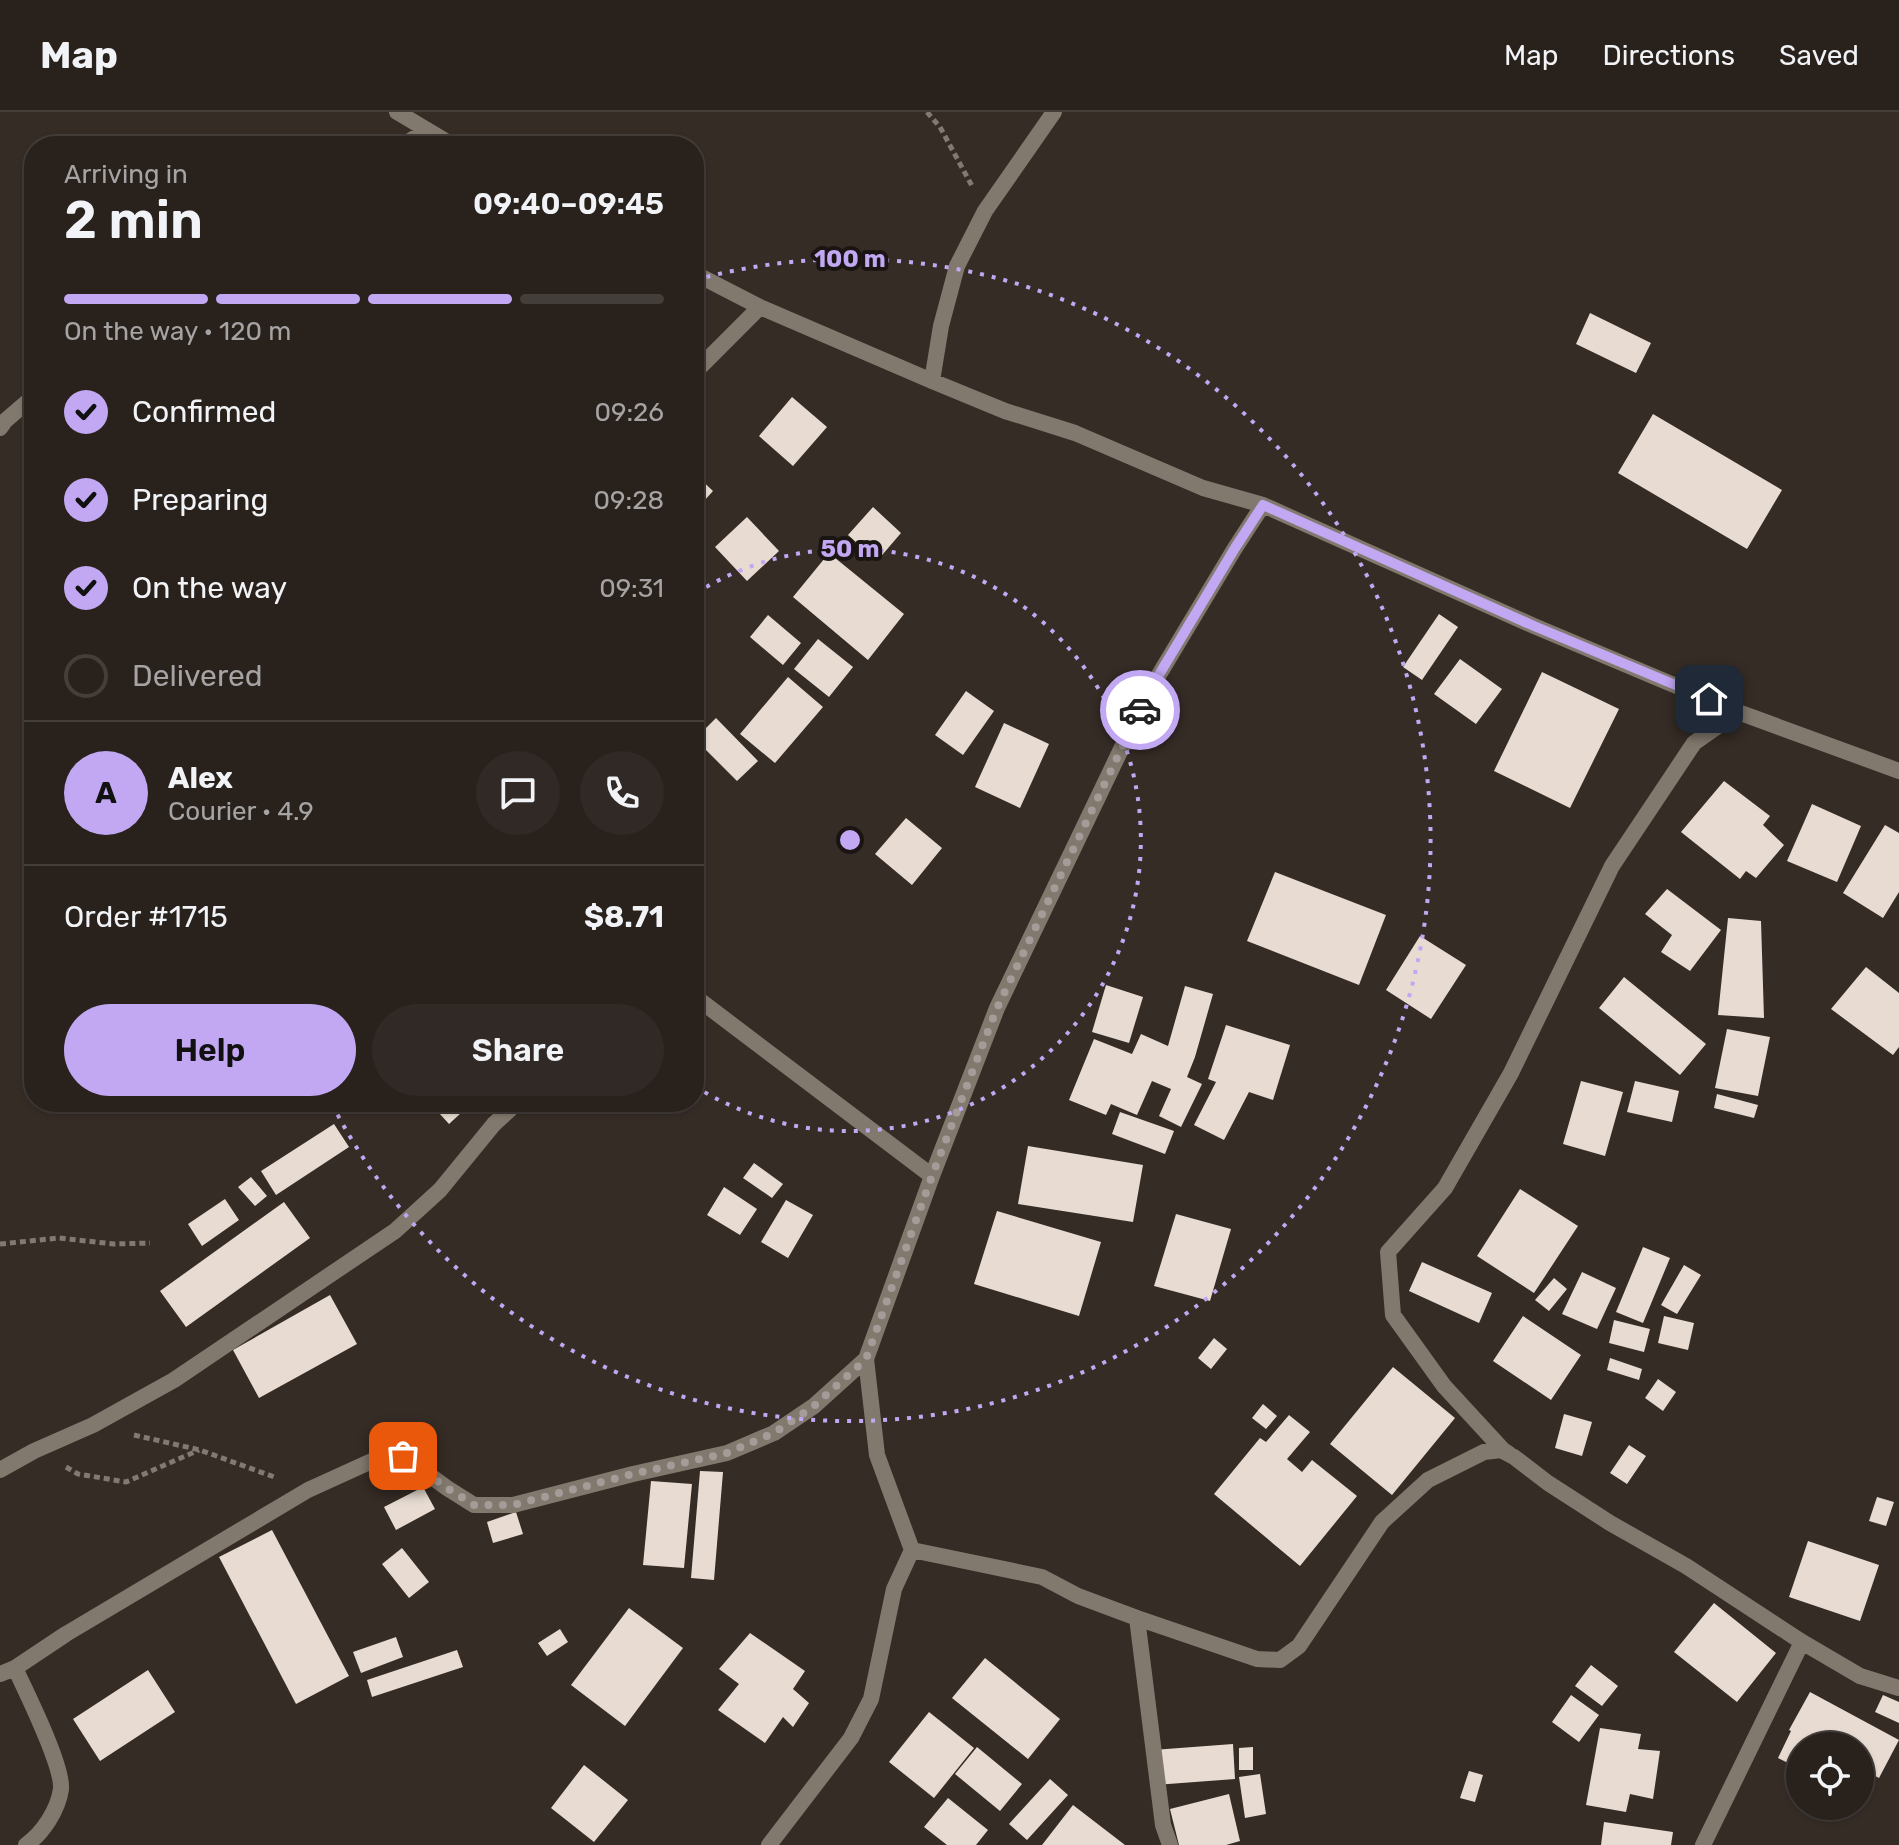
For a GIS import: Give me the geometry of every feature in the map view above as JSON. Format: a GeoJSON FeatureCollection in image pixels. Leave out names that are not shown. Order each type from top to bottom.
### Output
{"type":"FeatureCollection","features":[{"type":"Feature","properties":{"kind":"street"},"geometry":{"type":"LineString","coordinates":[[397,112],[437,136]]}},
{"type":"Feature","properties":{"kind":"street"},"geometry":{"type":"LineString","coordinates":[[932,381],[941,326],[957,266],[985,211],[1054,112]]}},
{"type":"Feature","properties":{"kind":"street"},"geometry":{"type":"LineString","coordinates":[[418,136],[427,130]]}},
{"type":"Feature","properties":{"kind":"street"},"geometry":{"type":"LineString","coordinates":[[704,278],[760,307],[932,381],[1005,411],[1075,433],[1203,488],[1263,505],[1534,626],[1738,712],[1899,771]]}},
{"type":"Feature","properties":{"kind":"street"},"geometry":{"type":"LineString","coordinates":[[704,363],[760,307]]}},
{"type":"Feature","properties":{"kind":"street"},"geometry":{"type":"LineString","coordinates":[[0,428],[24,405]]}},
{"type":"Feature","properties":{"kind":"street"},"geometry":{"type":"LineString","coordinates":[[769,1845],[851,1738],[871,1699],[894,1589],[912,1550],[877,1455],[866,1359],[932,1176],[997,1008],[1148,693],[1263,505]]}},
{"type":"Feature","properties":{"kind":"street"},"geometry":{"type":"LineString","coordinates":[[1738,712],[1694,743],[1612,866],[1511,1073],[1445,1188],[1388,1252],[1393,1315],[1444,1386],[1503,1450],[1610,1523],[1686,1566],[1802,1642],[1860,1676],[1899,1688]]}},
{"type":"Feature","properties":{"kind":"street"},"geometry":{"type":"LineString","coordinates":[[704,1004],[932,1176]]}},
{"type":"Feature","properties":{"kind":"street"},"geometry":{"type":"LineString","coordinates":[[0,1470],[93,1425],[174,1380],[395,1231],[440,1190],[507,1112]]}},
{"type":"Feature","properties":{"kind":"street"},"geometry":{"type":"LineString","coordinates":[[26,1845],[39,1836],[53,1812],[61,1787],[54,1756],[8,1671],[308,1490],[385,1455],[403,1456],[474,1505],[513,1505],[727,1453],[774,1433],[814,1406],[866,1359]]}},
{"type":"Feature","properties":{"kind":"street"},"geometry":{"type":"LineString","coordinates":[[912,1550],[1042,1577],[1078,1596],[1137,1618],[1257,1659],[1280,1660],[1299,1646],[1382,1522],[1428,1480],[1484,1452],[1501,1450],[1514,1457]]}},
{"type":"Feature","properties":{"kind":"street"},"geometry":{"type":"LineString","coordinates":[[1137,1618],[1163,1825],[1170,1845]]}},
{"type":"Feature","properties":{"kind":"street"},"geometry":{"type":"LineString","coordinates":[[1703,1845],[1802,1642]]}},
{"type":"Feature","properties":{"kind":"path"},"geometry":{"type":"LineString","coordinates":[[927,112],[940,127],[985,211]]}},
{"type":"Feature","properties":{"kind":"path"},"geometry":{"type":"LineString","coordinates":[[0,1244],[59,1238],[114,1244],[150,1243]]}},
{"type":"Feature","properties":{"kind":"path"},"geometry":{"type":"LineString","coordinates":[[93,1425],[200,1450],[308,1490]]}},
{"type":"Feature","properties":{"kind":"path"},"geometry":{"type":"LineString","coordinates":[[34,1451],[78,1474],[126,1482],[200,1450]]}},
{"type":"Feature","properties":{"kind":"building"},"geometry":{"type":"Polygon","coordinates":[[[1590,313],[1651,343],[1636,373],[1576,344],[1590,313]]]}},
{"type":"Feature","properties":{"kind":"building"},"geometry":{"type":"Polygon","coordinates":[[[792,397],[827,427],[793,466],[759,436],[792,397]]]}},
{"type":"Feature","properties":{"kind":"building"},"geometry":{"type":"Polygon","coordinates":[[[1653,414],[1782,490],[1747,549],[1618,473],[1653,414]]]}},
{"type":"Feature","properties":{"kind":"building"},"geometry":{"type":"Polygon","coordinates":[[[704,482],[713,491],[704,501],[704,482]]]}},
{"type":"Feature","properties":{"kind":"building"},"geometry":{"type":"Polygon","coordinates":[[[873,507],[901,533],[877,561],[848,535],[873,507]]]}},
{"type":"Feature","properties":{"kind":"building"},"geometry":{"type":"Polygon","coordinates":[[[747,517],[779,551],[747,581],[715,547],[747,517]]]}},
{"type":"Feature","properties":{"kind":"building"},"geometry":{"type":"Polygon","coordinates":[[[829,553],[904,614],[868,660],[793,597],[829,553]]]}},
{"type":"Feature","properties":{"kind":"building"},"geometry":{"type":"Polygon","coordinates":[[[1439,614],[1458,627],[1422,680],[1403,667],[1439,614]]]}},
{"type":"Feature","properties":{"kind":"building"},"geometry":{"type":"Polygon","coordinates":[[[768,615],[801,643],[783,665],[750,637],[768,615]]]}},
{"type":"Feature","properties":{"kind":"building"},"geometry":{"type":"Polygon","coordinates":[[[818,639],[853,667],[829,697],[794,669],[818,639]]]}},
{"type":"Feature","properties":{"kind":"building"},"geometry":{"type":"Polygon","coordinates":[[[1460,659],[1502,689],[1476,724],[1434,694],[1460,659]]]}},
{"type":"Feature","properties":{"kind":"building"},"geometry":{"type":"Polygon","coordinates":[[[1542,672],[1619,709],[1570,808],[1494,771],[1542,672]]]}},
{"type":"Feature","properties":{"kind":"building"},"geometry":{"type":"Polygon","coordinates":[[[788,677],[823,707],[775,763],[740,734],[788,677]]]}},
{"type":"Feature","properties":{"kind":"building"},"geometry":{"type":"Polygon","coordinates":[[[966,691],[994,711],[963,755],[935,735],[966,691]]]}},
{"type":"Feature","properties":{"kind":"building"},"geometry":{"type":"Polygon","coordinates":[[[716,718],[758,761],[737,781],[704,748],[704,730],[716,718]]]}},
{"type":"Feature","properties":{"kind":"building"},"geometry":{"type":"Polygon","coordinates":[[[1004,723],[1049,744],[1020,808],[975,787],[1004,723]]]}},
{"type":"Feature","properties":{"kind":"building"},"geometry":{"type":"Polygon","coordinates":[[[1724,781],[1770,816],[1763,825],[1784,845],[1756,878],[1746,871],[1740,879],[1681,832],[1724,781]]]}},
{"type":"Feature","properties":{"kind":"building"},"geometry":{"type":"Polygon","coordinates":[[[1812,804],[1861,826],[1837,882],[1787,861],[1812,804]]]}},
{"type":"Feature","properties":{"kind":"building"},"geometry":{"type":"Polygon","coordinates":[[[906,818],[942,848],[912,885],[875,854],[906,818]]]}},
{"type":"Feature","properties":{"kind":"building"},"geometry":{"type":"Polygon","coordinates":[[[1885,825],[1899,833],[1899,892],[1883,918],[1843,893],[1885,825]]]}},
{"type":"Feature","properties":{"kind":"building"},"geometry":{"type":"Polygon","coordinates":[[[1275,872],[1386,915],[1359,985],[1247,941],[1275,872]]]}},
{"type":"Feature","properties":{"kind":"building"},"geometry":{"type":"Polygon","coordinates":[[[1667,889],[1721,930],[1690,971],[1661,952],[1672,935],[1645,914],[1667,889]]]}},
{"type":"Feature","properties":{"kind":"building"},"geometry":{"type":"Polygon","coordinates":[[[1728,918],[1761,921],[1764,1018],[1718,1015],[1728,918]]]}},
{"type":"Feature","properties":{"kind":"building"},"geometry":{"type":"Polygon","coordinates":[[[1420,936],[1466,965],[1431,1019],[1386,990],[1420,936]]]}},
{"type":"Feature","properties":{"kind":"building"},"geometry":{"type":"Polygon","coordinates":[[[1866,967],[1899,993],[1899,1047],[1893,1055],[1831,1009],[1866,967]]]}},
{"type":"Feature","properties":{"kind":"building"},"geometry":{"type":"Polygon","coordinates":[[[1624,977],[1706,1044],[1680,1075],[1599,1008],[1624,977]]]}},
{"type":"Feature","properties":{"kind":"building"},"geometry":{"type":"Polygon","coordinates":[[[1106,985],[1143,997],[1129,1043],[1092,1032],[1106,985]]]}},
{"type":"Feature","properties":{"kind":"building"},"geometry":{"type":"Polygon","coordinates":[[[1185,986],[1213,994],[1187,1077],[1202,1084],[1181,1127],[1159,1116],[1171,1089],[1152,1081],[1137,1115],[1111,1104],[1106,1115],[1069,1100],[1094,1039],[1132,1054],[1141,1034],[1168,1046],[1185,986]]]}},
{"type":"Feature","properties":{"kind":"building"},"geometry":{"type":"Polygon","coordinates":[[[1226,1025],[1290,1045],[1273,1100],[1249,1092],[1224,1140],[1194,1125],[1216,1082],[1208,1079],[1226,1025]]]}},
{"type":"Feature","properties":{"kind":"building"},"geometry":{"type":"Polygon","coordinates":[[[1727,1029],[1770,1037],[1758,1096],[1715,1088],[1727,1029]]]}},
{"type":"Feature","properties":{"kind":"building"},"geometry":{"type":"Polygon","coordinates":[[[1581,1081],[1623,1092],[1605,1156],[1563,1144],[1581,1081]]]}},
{"type":"Feature","properties":{"kind":"building"},"geometry":{"type":"Polygon","coordinates":[[[1635,1081],[1679,1091],[1672,1122],[1627,1112],[1635,1081]]]}},
{"type":"Feature","properties":{"kind":"building"},"geometry":{"type":"Polygon","coordinates":[[[1717,1094],[1758,1105],[1754,1118],[1714,1108],[1717,1094]]]}},
{"type":"Feature","properties":{"kind":"building"},"geometry":{"type":"Polygon","coordinates":[[[438,1112],[462,1112],[449,1124],[438,1112]]]}},
{"type":"Feature","properties":{"kind":"building"},"geometry":{"type":"Polygon","coordinates":[[[1120,1112],[1174,1131],[1165,1154],[1112,1134],[1120,1112]]]}},
{"type":"Feature","properties":{"kind":"building"},"geometry":{"type":"Polygon","coordinates":[[[334,1124],[349,1147],[276,1195],[261,1171],[334,1124]]]}},
{"type":"Feature","properties":{"kind":"building"},"geometry":{"type":"Polygon","coordinates":[[[1028,1146],[1143,1165],[1133,1222],[1018,1204],[1028,1146]]]}},
{"type":"Feature","properties":{"kind":"building"},"geometry":{"type":"Polygon","coordinates":[[[754,1163],[783,1184],[772,1198],[743,1178],[754,1163]]]}},
{"type":"Feature","properties":{"kind":"building"},"geometry":{"type":"Polygon","coordinates":[[[251,1177],[267,1196],[255,1206],[238,1187],[251,1177]]]}},
{"type":"Feature","properties":{"kind":"building"},"geometry":{"type":"Polygon","coordinates":[[[724,1187],[757,1209],[740,1235],[707,1215],[724,1187]]]}},
{"type":"Feature","properties":{"kind":"building"},"geometry":{"type":"Polygon","coordinates":[[[1520,1189],[1578,1226],[1534,1293],[1477,1256],[1520,1189]]]}},
{"type":"Feature","properties":{"kind":"building"},"geometry":{"type":"Polygon","coordinates":[[[225,1199],[239,1220],[202,1246],[188,1224],[225,1199]]]}},
{"type":"Feature","properties":{"kind":"building"},"geometry":{"type":"Polygon","coordinates":[[[786,1200],[813,1215],[788,1258],[761,1242],[786,1200]]]}},
{"type":"Feature","properties":{"kind":"building"},"geometry":{"type":"Polygon","coordinates":[[[284,1202],[310,1238],[186,1327],[160,1291],[284,1202]]]}},
{"type":"Feature","properties":{"kind":"building"},"geometry":{"type":"Polygon","coordinates":[[[997,1211],[1101,1242],[1079,1316],[974,1284],[997,1211]]]}},
{"type":"Feature","properties":{"kind":"building"},"geometry":{"type":"Polygon","coordinates":[[[1176,1214],[1231,1229],[1210,1301],[1154,1286],[1176,1214]]]}},
{"type":"Feature","properties":{"kind":"building"},"geometry":{"type":"Polygon","coordinates":[[[1643,1247],[1670,1258],[1643,1323],[1616,1312],[1643,1247]]]}},
{"type":"Feature","properties":{"kind":"building"},"geometry":{"type":"Polygon","coordinates":[[[1422,1262],[1492,1293],[1479,1323],[1409,1291],[1422,1262]]]}},
{"type":"Feature","properties":{"kind":"building"},"geometry":{"type":"Polygon","coordinates":[[[1684,1265],[1701,1275],[1677,1314],[1661,1305],[1684,1265]]]}},
{"type":"Feature","properties":{"kind":"building"},"geometry":{"type":"Polygon","coordinates":[[[1582,1272],[1616,1288],[1597,1329],[1562,1314],[1582,1272]]]}},
{"type":"Feature","properties":{"kind":"building"},"geometry":{"type":"Polygon","coordinates":[[[1554,1278],[1567,1289],[1549,1311],[1535,1300],[1554,1278]]]}},
{"type":"Feature","properties":{"kind":"building"},"geometry":{"type":"Polygon","coordinates":[[[330,1295],[357,1344],[259,1398],[233,1350],[330,1295]]]}},
{"type":"Feature","properties":{"kind":"building"},"geometry":{"type":"Polygon","coordinates":[[[1523,1316],[1581,1355],[1551,1400],[1493,1361],[1523,1316]]]}},
{"type":"Feature","properties":{"kind":"building"},"geometry":{"type":"Polygon","coordinates":[[[1664,1316],[1694,1323],[1688,1350],[1658,1343],[1664,1316]]]}},
{"type":"Feature","properties":{"kind":"building"},"geometry":{"type":"Polygon","coordinates":[[[1614,1320],[1650,1329],[1644,1352],[1609,1343],[1614,1320]]]}},
{"type":"Feature","properties":{"kind":"building"},"geometry":{"type":"Polygon","coordinates":[[[1214,1338],[1227,1349],[1211,1369],[1198,1358],[1214,1338]]]}},
{"type":"Feature","properties":{"kind":"building"},"geometry":{"type":"Polygon","coordinates":[[[1610,1358],[1642,1369],[1639,1380],[1607,1370],[1610,1358]]]}},
{"type":"Feature","properties":{"kind":"building"},"geometry":{"type":"Polygon","coordinates":[[[1393,1367],[1455,1418],[1392,1495],[1330,1444],[1393,1367]]]}},
{"type":"Feature","properties":{"kind":"building"},"geometry":{"type":"Polygon","coordinates":[[[1658,1379],[1676,1392],[1663,1411],[1645,1398],[1658,1379]]]}},
{"type":"Feature","properties":{"kind":"building"},"geometry":{"type":"Polygon","coordinates":[[[1263,1404],[1277,1416],[1266,1429],[1252,1418],[1263,1404]]]}},
{"type":"Feature","properties":{"kind":"building"},"geometry":{"type":"Polygon","coordinates":[[[1564,1414],[1592,1422],[1582,1456],[1555,1448],[1564,1414]]]}},
{"type":"Feature","properties":{"kind":"building"},"geometry":{"type":"Polygon","coordinates":[[[1289,1415],[1310,1432],[1287,1459],[1302,1472],[1312,1460],[1357,1496],[1300,1566],[1214,1494],[1260,1438],[1266,1442],[1289,1415]]]}},
{"type":"Feature","properties":{"kind":"building"},"geometry":{"type":"Polygon","coordinates":[[[1629,1445],[1646,1456],[1627,1484],[1610,1473],[1629,1445]]]}},
{"type":"Feature","properties":{"kind":"building"},"geometry":{"type":"Polygon","coordinates":[[[700,1471],[723,1472],[714,1580],[691,1578],[700,1471]]]}},
{"type":"Feature","properties":{"kind":"building"},"geometry":{"type":"Polygon","coordinates":[[[651,1481],[692,1484],[684,1568],[643,1565],[651,1481]]]}},
{"type":"Feature","properties":{"kind":"building"},"geometry":{"type":"Polygon","coordinates":[[[423,1487],[435,1509],[396,1530],[384,1507],[423,1487]]]}},
{"type":"Feature","properties":{"kind":"building"},"geometry":{"type":"Polygon","coordinates":[[[1877,1497],[1894,1502],[1886,1526],[1869,1521],[1877,1497]]]}},
{"type":"Feature","properties":{"kind":"building"},"geometry":{"type":"Polygon","coordinates":[[[516,1512],[523,1534],[493,1543],[487,1522],[516,1512]]]}},
{"type":"Feature","properties":{"kind":"building"},"geometry":{"type":"Polygon","coordinates":[[[272,1530],[349,1676],[296,1704],[219,1557],[272,1530]]]}},
{"type":"Feature","properties":{"kind":"building"},"geometry":{"type":"Polygon","coordinates":[[[1808,1541],[1879,1565],[1860,1621],[1789,1597],[1808,1541]]]}},
{"type":"Feature","properties":{"kind":"building"},"geometry":{"type":"Polygon","coordinates":[[[402,1548],[429,1582],[409,1598],[382,1564],[402,1548]]]}},
{"type":"Feature","properties":{"kind":"building"},"geometry":{"type":"Polygon","coordinates":[[[1714,1603],[1776,1653],[1737,1702],[1674,1652],[1714,1603]]]}},
{"type":"Feature","properties":{"kind":"building"},"geometry":{"type":"Polygon","coordinates":[[[629,1608],[683,1648],[625,1726],[571,1685],[629,1608]]]}},
{"type":"Feature","properties":{"kind":"building"},"geometry":{"type":"Polygon","coordinates":[[[560,1629],[568,1642],[547,1656],[538,1643],[560,1629]]]}},
{"type":"Feature","properties":{"kind":"building"},"geometry":{"type":"Polygon","coordinates":[[[750,1633],[805,1671],[793,1689],[809,1703],[793,1727],[783,1717],[765,1743],[718,1710],[739,1684],[719,1669],[750,1633]]]}},
{"type":"Feature","properties":{"kind":"building"},"geometry":{"type":"Polygon","coordinates":[[[396,1637],[403,1657],[361,1673],[353,1652],[396,1637]]]}},
{"type":"Feature","properties":{"kind":"building"},"geometry":{"type":"Polygon","coordinates":[[[457,1650],[463,1667],[372,1697],[367,1680],[457,1650]]]}},
{"type":"Feature","properties":{"kind":"building"},"geometry":{"type":"Polygon","coordinates":[[[985,1658],[1060,1719],[1028,1759],[952,1698],[985,1658]]]}},
{"type":"Feature","properties":{"kind":"building"},"geometry":{"type":"Polygon","coordinates":[[[1591,1665],[1618,1686],[1602,1706],[1575,1686],[1591,1665]]]}},
{"type":"Feature","properties":{"kind":"building"},"geometry":{"type":"Polygon","coordinates":[[[148,1670],[175,1712],[100,1761],[73,1719],[148,1670]]]}},
{"type":"Feature","properties":{"kind":"building"},"geometry":{"type":"Polygon","coordinates":[[[1810,1692],[1899,1740],[1879,1778],[1874,1775],[1874,1732],[1789,1730],[1810,1692]]]}},
{"type":"Feature","properties":{"kind":"building"},"geometry":{"type":"Polygon","coordinates":[[[1571,1695],[1599,1715],[1579,1742],[1552,1722],[1571,1695]]]}},
{"type":"Feature","properties":{"kind":"building"},"geometry":{"type":"Polygon","coordinates":[[[1883,1695],[1899,1702],[1899,1723],[1875,1712],[1883,1695]]]}},
{"type":"Feature","properties":{"kind":"building"},"geometry":{"type":"Polygon","coordinates":[[[929,1712],[974,1748],[934,1798],[889,1762],[929,1712]]]}},
{"type":"Feature","properties":{"kind":"building"},"geometry":{"type":"Polygon","coordinates":[[[1600,1728],[1641,1734],[1638,1749],[1660,1751],[1653,1799],[1630,1794],[1626,1812],[1586,1805],[1600,1728]]]}},
{"type":"Feature","properties":{"kind":"building"},"geometry":{"type":"Polygon","coordinates":[[[1786,1741],[1786,1762],[1778,1758],[1786,1741]]]}},
{"type":"Feature","properties":{"kind":"building"},"geometry":{"type":"Polygon","coordinates":[[[1233,1744],[1235,1779],[1155,1785],[1153,1750],[1233,1744]]]}},
{"type":"Feature","properties":{"kind":"building"},"geometry":{"type":"Polygon","coordinates":[[[977,1747],[1022,1784],[1000,1811],[955,1774],[977,1747]]]}},
{"type":"Feature","properties":{"kind":"building"},"geometry":{"type":"Polygon","coordinates":[[[1253,1747],[1253,1770],[1239,1770],[1239,1748],[1253,1747]]]}},
{"type":"Feature","properties":{"kind":"building"},"geometry":{"type":"Polygon","coordinates":[[[584,1765],[628,1800],[594,1842],[551,1808],[584,1765]]]}},
{"type":"Feature","properties":{"kind":"building"},"geometry":{"type":"Polygon","coordinates":[[[1469,1771],[1483,1775],[1475,1802],[1460,1798],[1469,1771]]]}},
{"type":"Feature","properties":{"kind":"building"},"geometry":{"type":"Polygon","coordinates":[[[1260,1774],[1266,1814],[1245,1818],[1239,1777],[1260,1774]]]}},
{"type":"Feature","properties":{"kind":"building"},"geometry":{"type":"Polygon","coordinates":[[[1050,1779],[1068,1795],[1027,1840],[1009,1824],[1050,1779]]]}},
{"type":"Feature","properties":{"kind":"building"},"geometry":{"type":"Polygon","coordinates":[[[1229,1794],[1240,1841],[1226,1845],[1179,1845],[1170,1809],[1229,1794]]]}},
{"type":"Feature","properties":{"kind":"building"},"geometry":{"type":"Polygon","coordinates":[[[948,1798],[988,1830],[976,1845],[947,1845],[924,1827],[948,1798]]]}},
{"type":"Feature","properties":{"kind":"building"},"geometry":{"type":"Polygon","coordinates":[[[1073,1805],[1125,1845],[1042,1845],[1073,1805]]]}},
{"type":"Feature","properties":{"kind":"building"},"geometry":{"type":"Polygon","coordinates":[[[1604,1822],[1673,1832],[1671,1845],[1601,1845],[1604,1822]]]}},
{"type":"Feature","properties":{"kind":"way so far"},"geometry":{"type":"LineString","coordinates":[[403,1456],[474,1505],[513,1505],[727,1453],[774,1433],[814,1406],[866,1359],[997,1008],[1140,710]]}},
{"type":"Feature","properties":{"kind":"route"},"geometry":{"type":"LineString","coordinates":[[1140,710],[1263,505],[1534,626],[1709,699]]}}]}
